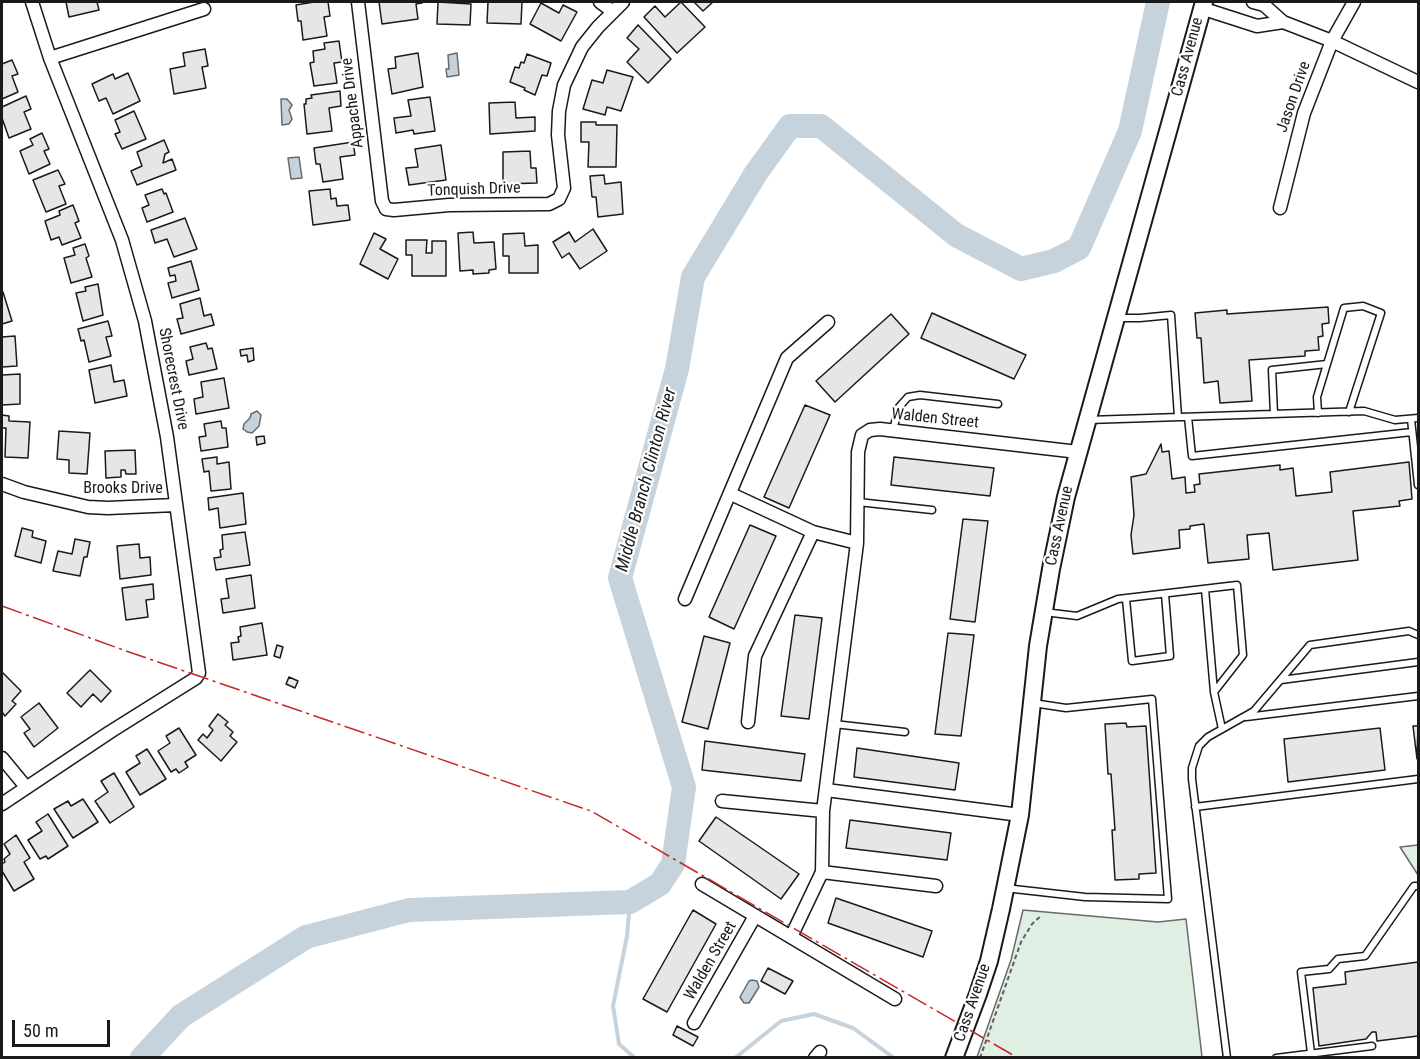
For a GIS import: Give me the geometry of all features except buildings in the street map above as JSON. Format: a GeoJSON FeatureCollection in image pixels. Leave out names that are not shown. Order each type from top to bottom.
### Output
{"type":"FeatureCollection","features":[{"type":"Feature","properties":{"kind":"main road","name":"Cass Avenue"},"geometry":{"type":"LineString","coordinates":[[954,1058],[988,961],[1020,815],[1044,612],[1057,537],[1078,452],[1202,5]]}},
{"type":"Feature","properties":{"kind":"street","name":"Shorecrest Drive"},"geometry":{"type":"LineString","coordinates":[[26,787],[196,678],[199,673],[165,428],[142,312],[122,240],[50,58],[32,2]]}},
{"type":"Feature","properties":{"kind":"street","name":"Appache Drive"},"geometry":{"type":"LineString","coordinates":[[358,2],[382,201]]}},
{"type":"Feature","properties":{"kind":"street"},"geometry":{"type":"LineString","coordinates":[[600,2],[612,11],[623,2]]}},
{"type":"Feature","properties":{"kind":"street"},"geometry":{"type":"LineString","coordinates":[[1253,2],[1264,5],[1283,22],[1332,41],[1419,82]]}},
{"type":"Feature","properties":{"kind":"street","name":"Jason Drive"},"geometry":{"type":"LineString","coordinates":[[1280,208],[1304,113],[1332,41],[1353,2]]}},
{"type":"Feature","properties":{"kind":"street"},"geometry":{"type":"LineString","coordinates":[[1202,5],[1257,26],[1283,22]]}},
{"type":"Feature","properties":{"kind":"street"},"geometry":{"type":"LineString","coordinates":[[50,58],[204,9]]}},
{"type":"Feature","properties":{"kind":"street","name":"Tonquish Drive"},"geometry":{"type":"LineString","coordinates":[[382,201],[386,209],[394,210],[449,205],[549,204],[559,200],[564,188],[558,135],[559,111],[564,85],[582,47],[612,11]]}},
{"type":"Feature","properties":{"kind":"street"},"geometry":{"type":"LineString","coordinates":[[685,599],[787,358],[828,322]]}},
{"type":"Feature","properties":{"kind":"street","name":"Walden Street"},"geometry":{"type":"LineString","coordinates":[[791,937],[822,872],[823,811],[856,543],[858,453],[862,435],[870,430],[892,430],[1078,452]]}},
{"type":"Feature","properties":{"kind":"street","name":"Brooks Drive"},"geometry":{"type":"LineString","coordinates":[[2,484],[24,492],[88,507],[175,505]]}},
{"type":"Feature","properties":{"kind":"street"},"geometry":{"type":"LineString","coordinates":[[731,494],[813,532],[856,543]]}},
{"type":"Feature","properties":{"kind":"street"},"geometry":{"type":"LineString","coordinates":[[748,722],[755,656],[813,532]]}},
{"type":"Feature","properties":{"kind":"street"},"geometry":{"type":"LineString","coordinates":[[2,758],[26,787],[2,804]]}},
{"type":"Feature","properties":{"kind":"street"},"geometry":{"type":"LineString","coordinates":[[826,790],[1020,815]]}},
{"type":"Feature","properties":{"kind":"street"},"geometry":{"type":"LineString","coordinates":[[722,801],[823,811]]}},
{"type":"Feature","properties":{"kind":"street"},"geometry":{"type":"LineString","coordinates":[[822,872],[936,886]]}},
{"type":"Feature","properties":{"kind":"street","name":"Walden Street"},"geometry":{"type":"LineString","coordinates":[[702,884],[895,999]]}},
{"type":"Feature","properties":{"kind":"street","name":"Walden Street"},"geometry":{"type":"LineString","coordinates":[[694,1023],[756,916]]}},
{"type":"Feature","properties":{"kind":"lane"},"geometry":{"type":"LineString","coordinates":[[1318,413],[1317,397],[1344,308],[1363,306],[1382,313],[1349,412]]}},
{"type":"Feature","properties":{"kind":"lane"},"geometry":{"type":"LineString","coordinates":[[1117,318],[1171,315],[1178,417]]}},
{"type":"Feature","properties":{"kind":"lane"},"geometry":{"type":"LineString","coordinates":[[1274,414],[1272,370],[1327,364]]}},
{"type":"Feature","properties":{"kind":"lane"},"geometry":{"type":"LineString","coordinates":[[892,430],[899,407],[908,397],[920,395],[998,404]]}},
{"type":"Feature","properties":{"kind":"lane"},"geometry":{"type":"LineString","coordinates":[[1088,420],[1364,411],[1395,420],[1415,418],[1412,432],[1419,485]]}},
{"type":"Feature","properties":{"kind":"lane"},"geometry":{"type":"LineString","coordinates":[[1188,417],[1192,456],[1412,432]]}},
{"type":"Feature","properties":{"kind":"lane"},"geometry":{"type":"LineString","coordinates":[[857,502],[932,510]]}},
{"type":"Feature","properties":{"kind":"lane"},"geometry":{"type":"LineString","coordinates":[[1044,612],[1077,616],[1119,599],[1237,585],[1243,655],[1214,692]]}},
{"type":"Feature","properties":{"kind":"lane"},"geometry":{"type":"LineString","coordinates":[[1205,589],[1214,692],[1222,729]]}},
{"type":"Feature","properties":{"kind":"lane"},"geometry":{"type":"LineString","coordinates":[[1126,598],[1132,661],[1170,656],[1165,594]]}},
{"type":"Feature","properties":{"kind":"lane"},"geometry":{"type":"LineString","coordinates":[[1227,1058],[1192,779],[1199,746],[1208,737],[1254,711],[1310,645],[1409,631],[1419,635]]}},
{"type":"Feature","properties":{"kind":"lane"},"geometry":{"type":"LineString","coordinates":[[1281,680],[1419,662]]}},
{"type":"Feature","properties":{"kind":"lane"},"geometry":{"type":"LineString","coordinates":[[1243,718],[1419,696]]}},
{"type":"Feature","properties":{"kind":"lane"},"geometry":{"type":"LineString","coordinates":[[1005,888],[1085,897],[1168,899],[1152,699],[1066,708],[1032,703]]}},
{"type":"Feature","properties":{"kind":"lane"},"geometry":{"type":"LineString","coordinates":[[834,724],[905,732]]}},
{"type":"Feature","properties":{"kind":"lane"},"geometry":{"type":"LineString","coordinates":[[1195,807],[1419,779]]}},
{"type":"Feature","properties":{"kind":"lane"},"geometry":{"type":"LineString","coordinates":[[1311,1053],[1301,972],[1329,969],[1338,960],[1365,956],[1414,886],[1419,886]]}},
{"type":"Feature","properties":{"kind":"lane"},"geometry":{"type":"LineString","coordinates":[[1275,1058],[1372,1046]]}},
{"type":"Feature","properties":{"kind":"path"},"geometry":{"type":"LineString","coordinates":[[980,1058],[1021,942],[1032,924],[1042,915]]}},
{"type":"Feature","properties":{"kind":"green space"},"geometry":{"type":"Polygon","coordinates":[[[1418,845],[1418,875],[1400,847],[1418,845]]]}},
{"type":"Feature","properties":{"kind":"green space"},"geometry":{"type":"Polygon","coordinates":[[[1023,910],[1158,922],[1186,919],[1202,1057],[977,1057],[1011,960],[1023,910]]]}},
{"type":"Feature","properties":{"kind":"shaded area"},"geometry":{"type":"Polygon","coordinates":[[[457,53],[459,75],[447,77],[448,55],[457,53]]]}},
{"type":"Feature","properties":{"kind":"shaded area"},"geometry":{"type":"Polygon","coordinates":[[[281,99],[287,99],[292,105],[289,110],[292,119],[289,124],[282,125],[281,99]]]}},
{"type":"Feature","properties":{"kind":"shaded area"},"geometry":{"type":"Polygon","coordinates":[[[299,157],[302,178],[291,179],[288,158],[299,157]]]}},
{"type":"Feature","properties":{"kind":"shaded area"},"geometry":{"type":"Polygon","coordinates":[[[257,411],[261,415],[259,426],[252,433],[247,432],[243,429],[244,424],[251,414],[257,411]]]}},
{"type":"Feature","properties":{"kind":"shaded area"},"geometry":{"type":"Polygon","coordinates":[[[749,981],[757,981],[759,987],[749,1003],[744,1003],[740,997],[749,981]]]}},
{"type":"Feature","properties":{"kind":"waterway","name":"Middle Branch Clinton River"},"geometry":{"type":"LineString","coordinates":[[142,1058],[181,1016],[306,937],[409,910],[630,902],[660,884],[673,864],[684,787],[620,578],[677,369],[693,277],[756,173],[790,126],[821,126],[956,235],[1021,269],[1054,261],[1079,248],[1130,131],[1158,2]]}},
{"type":"Feature","properties":{"kind":"waterway"},"geometry":{"type":"LineString","coordinates":[[630,902],[627,936],[613,1006],[619,1044],[635,1058]]}},
{"type":"Feature","properties":{"kind":"waterway"},"geometry":{"type":"LineString","coordinates":[[735,1058],[781,1021],[814,1014],[853,1028],[894,1058]]}},
{"type":"Feature","properties":{"kind":"power"},"geometry":{"type":"LineString","coordinates":[[2,606],[591,811],[1018,1058]]}}]}
